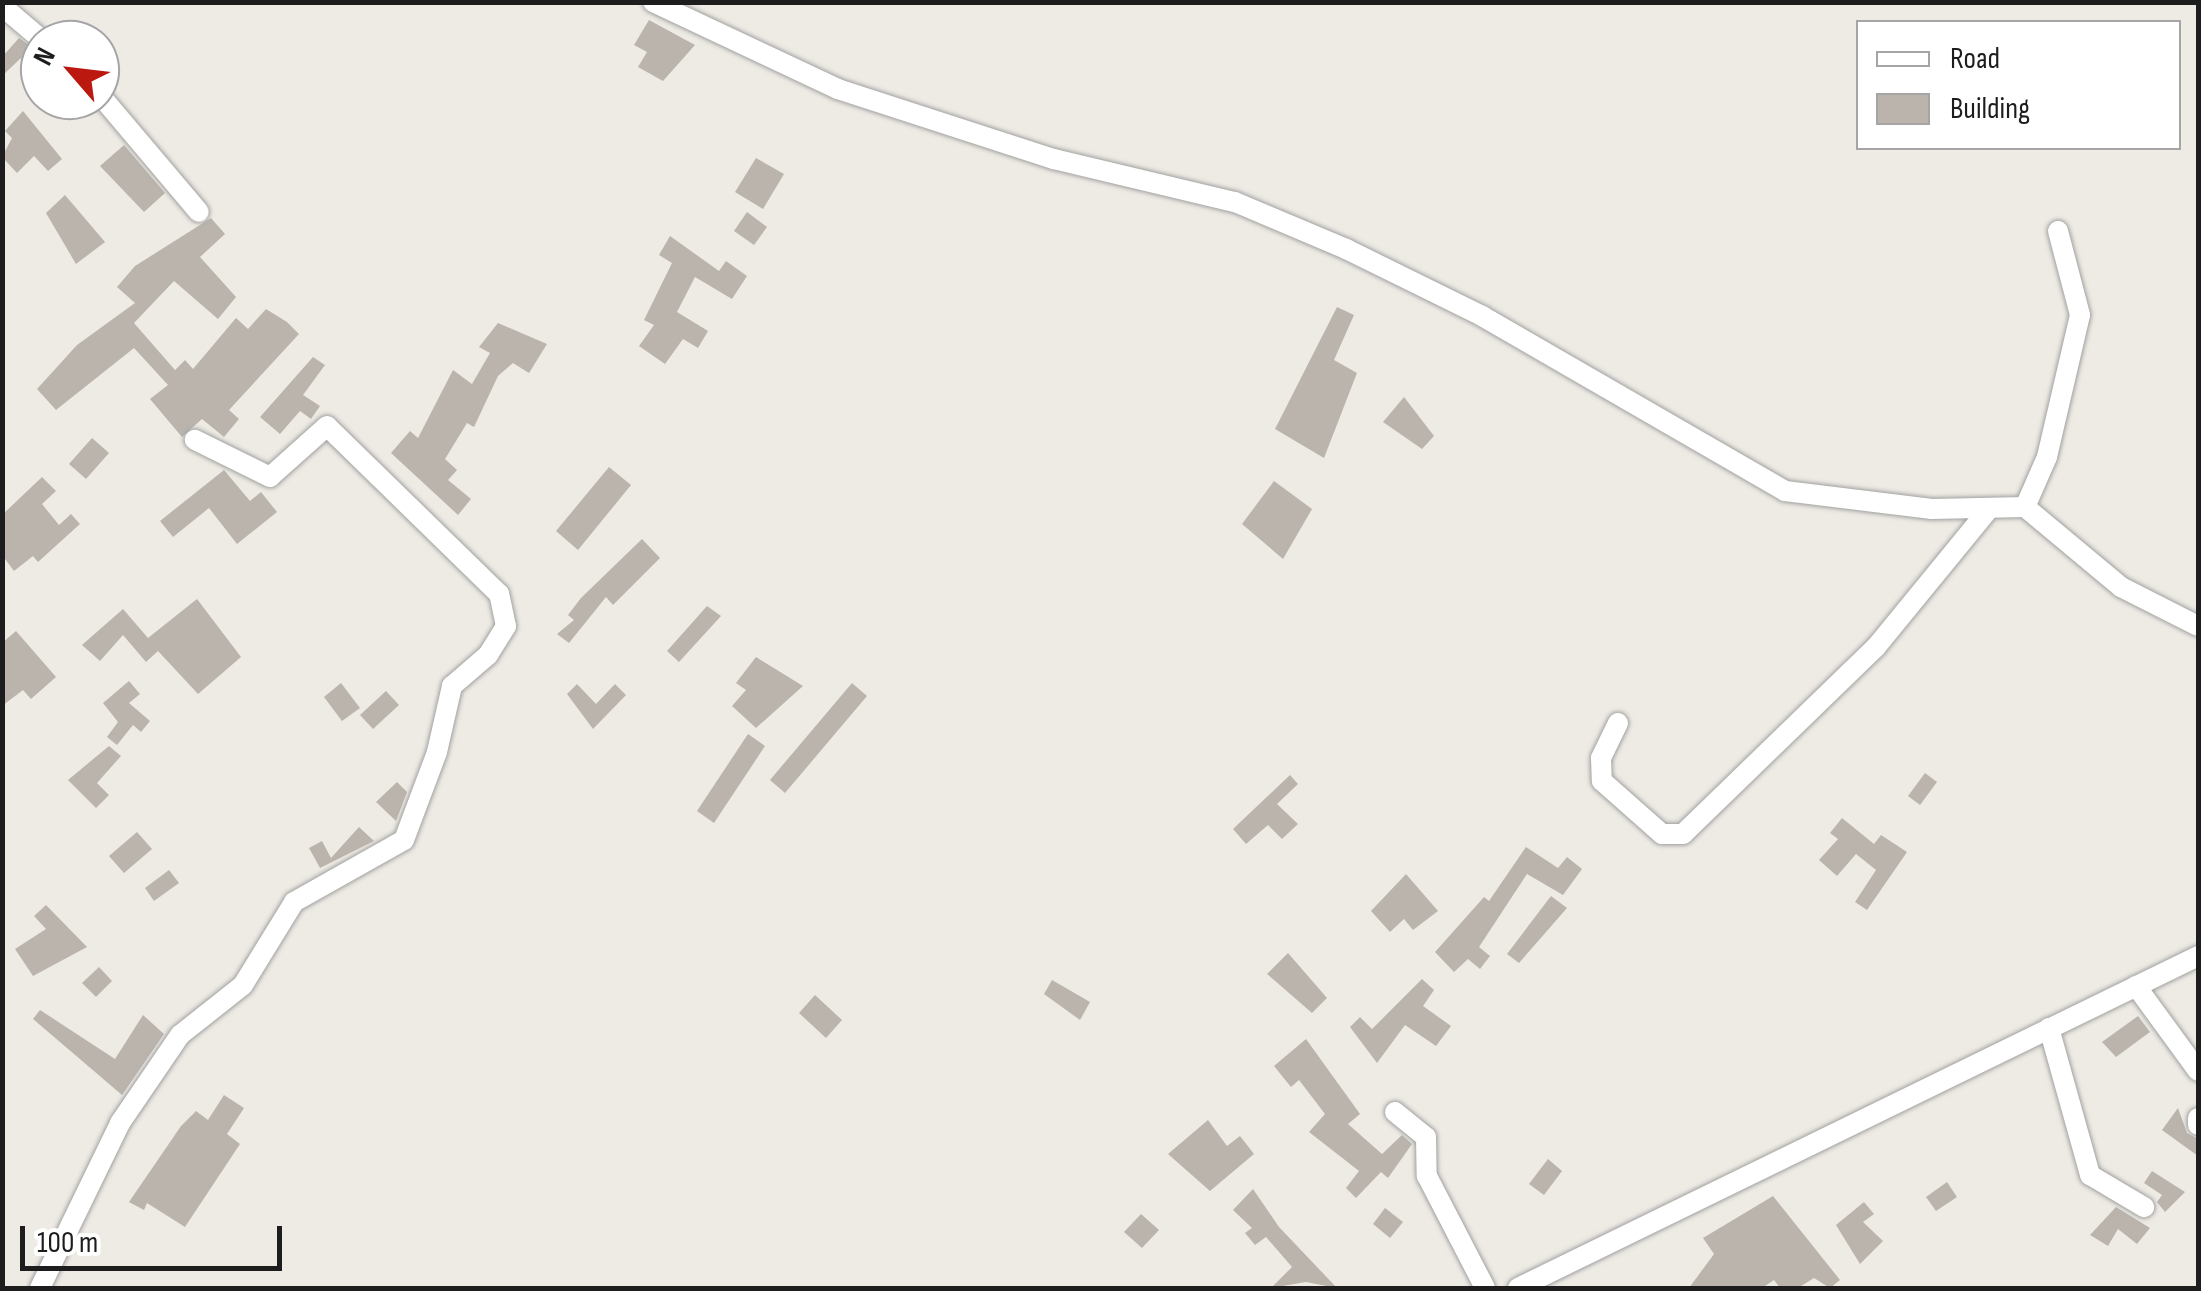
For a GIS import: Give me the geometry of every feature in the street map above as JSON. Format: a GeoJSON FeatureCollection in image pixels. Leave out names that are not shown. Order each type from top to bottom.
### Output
{"type":"FeatureCollection","features":[{"type":"Feature","properties":{"kind":"street"},"geometry":{"type":"LineString","coordinates":[[653,2],[838,89],[1054,158],[1235,202],[1346,248],[1482,316],[1785,491],[1989,509],[2025,507],[2120,586],[2198,626]]}},
{"type":"Feature","properties":{"kind":"street"},"geometry":{"type":"LineString","coordinates":[[120,119],[199,212]]}},
{"type":"Feature","properties":{"kind":"street"},"geometry":{"type":"LineString","coordinates":[[2025,507],[2047,457],[2080,315],[2058,231]]}},
{"type":"Feature","properties":{"kind":"street"},"geometry":{"type":"LineString","coordinates":[[40,1288],[120,1123],[180,1035],[243,985],[294,902],[392,852],[411,828],[452,686],[488,655],[506,626],[506,604],[449,542],[327,426],[270,477],[195,440]]}},
{"type":"Feature","properties":{"kind":"street"},"geometry":{"type":"LineString","coordinates":[[1618,722],[1602,758],[1602,781],[1662,834],[1683,834],[1876,648],[1989,509]]}},
{"type":"Feature","properties":{"kind":"street"},"geometry":{"type":"LineString","coordinates":[[1518,1288],[2198,956]]}},
{"type":"Feature","properties":{"kind":"street"},"geometry":{"type":"LineString","coordinates":[[2136,986],[2198,1071]]}},
{"type":"Feature","properties":{"kind":"street"},"geometry":{"type":"LineString","coordinates":[[2049,1028],[2090,1175],[2144,1206]]}},
{"type":"Feature","properties":{"kind":"street"},"geometry":{"type":"LineString","coordinates":[[1395,1112],[1426,1137],[1428,1176],[1486,1288]]}},
{"type":"Feature","properties":{"kind":"building"},"geometry":{"type":"Polygon","coordinates":[[[649,20],[695,45],[663,81],[638,67],[647,52],[634,45],[649,20]]]}},
{"type":"Feature","properties":{"kind":"building"},"geometry":{"type":"Polygon","coordinates":[[[20,39],[20,59],[2,76],[2,57],[20,39]]]}},
{"type":"Feature","properties":{"kind":"building"},"geometry":{"type":"Polygon","coordinates":[[[20,114],[20,120],[30,120],[62,159],[48,171],[34,156],[17,173],[2,157],[12,138],[5,131],[20,114]]]}},
{"type":"Feature","properties":{"kind":"building"},"geometry":{"type":"Polygon","coordinates":[[[124,145],[165,193],[144,212],[100,166],[124,145]]]}},
{"type":"Feature","properties":{"kind":"building"},"geometry":{"type":"Polygon","coordinates":[[[756,158],[784,174],[763,209],[735,192],[756,158]]]}},
{"type":"Feature","properties":{"kind":"building"},"geometry":{"type":"Polygon","coordinates":[[[65,195],[105,242],[76,264],[46,213],[65,195]]]}},
{"type":"Feature","properties":{"kind":"building"},"geometry":{"type":"Polygon","coordinates":[[[747,212],[767,227],[754,245],[734,231],[747,212]]]}},
{"type":"Feature","properties":{"kind":"building"},"geometry":{"type":"Polygon","coordinates":[[[211,218],[225,234],[200,257],[236,297],[218,319],[174,281],[134,323],[175,370],[185,360],[193,369],[236,318],[248,329],[266,309],[287,322],[299,334],[229,410],[239,419],[224,437],[202,419],[182,437],[150,399],[168,385],[134,348],[56,410],[37,389],[77,345],[135,303],[117,287],[135,266],[211,218]]]}},
{"type":"Feature","properties":{"kind":"building"},"geometry":{"type":"Polygon","coordinates":[[[670,236],[719,271],[726,261],[747,276],[732,299],[695,277],[677,312],[708,331],[698,348],[683,339],[665,364],[639,346],[654,325],[644,320],[672,263],[659,255],[670,236]]]}},
{"type":"Feature","properties":{"kind":"building"},"geometry":{"type":"Polygon","coordinates":[[[1337,307],[1354,315],[1334,360],[1357,373],[1324,458],[1275,429],[1337,307]]]}},
{"type":"Feature","properties":{"kind":"building"},"geometry":{"type":"Polygon","coordinates":[[[498,323],[547,344],[529,373],[513,363],[498,376],[474,427],[467,423],[445,459],[457,470],[448,480],[471,499],[458,515],[391,453],[410,431],[418,438],[453,370],[472,384],[490,353],[479,347],[498,323]]]}},
{"type":"Feature","properties":{"kind":"building"},"geometry":{"type":"Polygon","coordinates":[[[313,357],[325,365],[303,395],[320,406],[311,419],[300,411],[280,434],[260,417],[313,357]]]}},
{"type":"Feature","properties":{"kind":"building"},"geometry":{"type":"Polygon","coordinates":[[[1404,397],[1434,436],[1422,449],[1383,422],[1404,397]]]}},
{"type":"Feature","properties":{"kind":"building"},"geometry":{"type":"Polygon","coordinates":[[[92,438],[109,453],[86,479],[69,464],[92,438]]]}},
{"type":"Feature","properties":{"kind":"building"},"geometry":{"type":"Polygon","coordinates":[[[609,467],[631,485],[578,550],[556,531],[609,467]]]}},
{"type":"Feature","properties":{"kind":"building"},"geometry":{"type":"Polygon","coordinates":[[[224,470],[250,501],[261,492],[277,512],[237,544],[209,508],[173,537],[160,521],[224,470]]]}},
{"type":"Feature","properties":{"kind":"building"},"geometry":{"type":"Polygon","coordinates":[[[42,477],[56,491],[42,504],[59,525],[71,514],[80,524],[38,562],[33,556],[14,571],[2,555],[2,515],[42,477]]]}},
{"type":"Feature","properties":{"kind":"building"},"geometry":{"type":"Polygon","coordinates":[[[1274,481],[1312,509],[1283,559],[1242,524],[1274,481]]]}},
{"type":"Feature","properties":{"kind":"building"},"geometry":{"type":"Polygon","coordinates":[[[642,539],[660,558],[613,605],[606,597],[569,643],[557,634],[574,620],[568,615],[581,598],[642,539]]]}},
{"type":"Feature","properties":{"kind":"building"},"geometry":{"type":"Polygon","coordinates":[[[197,599],[241,657],[198,694],[158,651],[146,662],[123,635],[100,661],[82,645],[123,609],[148,638],[197,599]]]}},
{"type":"Feature","properties":{"kind":"building"},"geometry":{"type":"Polygon","coordinates":[[[707,606],[721,616],[679,662],[667,651],[707,606]]]}},
{"type":"Feature","properties":{"kind":"building"},"geometry":{"type":"Polygon","coordinates":[[[16,631],[56,677],[31,699],[23,690],[2,706],[2,643],[16,631]]]}},
{"type":"Feature","properties":{"kind":"building"},"geometry":{"type":"Polygon","coordinates":[[[756,657],[803,686],[756,728],[732,706],[746,690],[736,683],[756,657]]]}},
{"type":"Feature","properties":{"kind":"building"},"geometry":{"type":"Polygon","coordinates":[[[129,681],[140,694],[129,703],[150,721],[141,732],[133,725],[117,745],[107,737],[118,722],[103,703],[129,681]]]}},
{"type":"Feature","properties":{"kind":"building"},"geometry":{"type":"Polygon","coordinates":[[[341,683],[360,708],[342,721],[324,697],[341,683]]]}},
{"type":"Feature","properties":{"kind":"building"},"geometry":{"type":"Polygon","coordinates":[[[852,683],[867,696],[785,793],[770,780],[852,683]]]}},
{"type":"Feature","properties":{"kind":"building"},"geometry":{"type":"Polygon","coordinates":[[[577,684],[596,704],[615,684],[626,695],[593,729],[567,694],[577,684]]]}},
{"type":"Feature","properties":{"kind":"building"},"geometry":{"type":"Polygon","coordinates":[[[386,691],[399,705],[373,729],[360,715],[386,691]]]}},
{"type":"Feature","properties":{"kind":"building"},"geometry":{"type":"Polygon","coordinates":[[[748,734],[765,746],[714,823],[697,811],[748,734]]]}},
{"type":"Feature","properties":{"kind":"building"},"geometry":{"type":"Polygon","coordinates":[[[109,746],[121,756],[97,783],[109,795],[96,808],[68,780],[109,746]]]}},
{"type":"Feature","properties":{"kind":"building"},"geometry":{"type":"Polygon","coordinates":[[[1925,773],[1937,782],[1920,805],[1908,796],[1925,773]]]}},
{"type":"Feature","properties":{"kind":"building"},"geometry":{"type":"Polygon","coordinates":[[[1290,775],[1298,784],[1277,804],[1298,824],[1282,839],[1268,825],[1246,844],[1233,829],[1290,775]]]}},
{"type":"Feature","properties":{"kind":"building"},"geometry":{"type":"Polygon","coordinates":[[[397,782],[407,792],[396,821],[376,802],[397,782]]]}},
{"type":"Feature","properties":{"kind":"building"},"geometry":{"type":"Polygon","coordinates":[[[1842,818],[1874,844],[1881,835],[1907,852],[1867,910],[1855,902],[1876,870],[1856,854],[1837,876],[1819,860],[1838,839],[1830,833],[1842,818]]]}},
{"type":"Feature","properties":{"kind":"building"},"geometry":{"type":"Polygon","coordinates":[[[359,827],[374,841],[320,868],[309,848],[322,841],[331,858],[359,827]]]}},
{"type":"Feature","properties":{"kind":"building"},"geometry":{"type":"Polygon","coordinates":[[[137,832],[152,849],[124,873],[109,856],[137,832]]]}},
{"type":"Feature","properties":{"kind":"building"},"geometry":{"type":"Polygon","coordinates":[[[1526,847],[1558,868],[1567,857],[1582,869],[1563,895],[1527,874],[1479,947],[1490,956],[1480,969],[1468,959],[1454,972],[1435,952],[1484,897],[1489,901],[1526,847]]]}},
{"type":"Feature","properties":{"kind":"building"},"geometry":{"type":"Polygon","coordinates":[[[169,870],[179,883],[154,901],[145,888],[169,870]]]}},
{"type":"Feature","properties":{"kind":"building"},"geometry":{"type":"Polygon","coordinates":[[[1406,874],[1438,911],[1413,930],[1404,919],[1390,932],[1371,911],[1406,874]]]}},
{"type":"Feature","properties":{"kind":"building"},"geometry":{"type":"Polygon","coordinates":[[[1551,896],[1567,908],[1519,963],[1507,954],[1551,896]]]}},
{"type":"Feature","properties":{"kind":"building"},"geometry":{"type":"Polygon","coordinates":[[[46,905],[87,947],[33,976],[15,949],[46,929],[34,916],[46,905]]]}},
{"type":"Feature","properties":{"kind":"building"},"geometry":{"type":"Polygon","coordinates":[[[1288,953],[1327,998],[1312,1013],[1267,974],[1288,953]]]}},
{"type":"Feature","properties":{"kind":"building"},"geometry":{"type":"Polygon","coordinates":[[[99,967],[112,981],[96,997],[82,983],[99,967]]]}},
{"type":"Feature","properties":{"kind":"building"},"geometry":{"type":"Polygon","coordinates":[[[1422,979],[1434,990],[1423,1006],[1451,1026],[1436,1046],[1405,1025],[1377,1063],[1350,1027],[1360,1017],[1372,1029],[1422,979]]]}},
{"type":"Feature","properties":{"kind":"building"},"geometry":{"type":"Polygon","coordinates":[[[1052,980],[1090,1002],[1080,1020],[1044,994],[1052,980]]]}},
{"type":"Feature","properties":{"kind":"building"},"geometry":{"type":"Polygon","coordinates":[[[815,995],[842,1020],[826,1038],[799,1013],[815,995]]]}},
{"type":"Feature","properties":{"kind":"building"},"geometry":{"type":"Polygon","coordinates":[[[40,1010],[115,1059],[143,1015],[164,1034],[122,1095],[33,1019],[40,1010]]]}},
{"type":"Feature","properties":{"kind":"building"},"geometry":{"type":"Polygon","coordinates":[[[2138,1016],[2150,1032],[2116,1057],[2102,1042],[2138,1016]]]}},
{"type":"Feature","properties":{"kind":"building"},"geometry":{"type":"Polygon","coordinates":[[[1306,1039],[1360,1114],[1348,1124],[1382,1154],[1402,1135],[1412,1144],[1388,1178],[1381,1172],[1356,1198],[1346,1188],[1359,1171],[1309,1132],[1325,1114],[1299,1080],[1291,1087],[1274,1066],[1306,1039]]]}},
{"type":"Feature","properties":{"kind":"building"},"geometry":{"type":"Polygon","coordinates":[[[224,1095],[244,1108],[227,1134],[240,1144],[185,1227],[147,1203],[144,1210],[129,1202],[181,1126],[196,1111],[208,1120],[224,1095]]]}},
{"type":"Feature","properties":{"kind":"building"},"geometry":{"type":"Polygon","coordinates":[[[2178,1108],[2187,1133],[2198,1139],[2198,1156],[2162,1130],[2178,1108]]]}},
{"type":"Feature","properties":{"kind":"building"},"geometry":{"type":"Polygon","coordinates":[[[1208,1120],[1227,1146],[1240,1136],[1254,1154],[1210,1191],[1168,1154],[1208,1120]]]}},
{"type":"Feature","properties":{"kind":"building"},"geometry":{"type":"Polygon","coordinates":[[[1548,1159],[1562,1171],[1544,1195],[1529,1184],[1548,1159]]]}},
{"type":"Feature","properties":{"kind":"building"},"geometry":{"type":"Polygon","coordinates":[[[2152,1171],[2185,1192],[2165,1212],[2157,1202],[2162,1195],[2144,1183],[2152,1171]]]}},
{"type":"Feature","properties":{"kind":"building"},"geometry":{"type":"Polygon","coordinates":[[[1947,1182],[1957,1197],[1936,1211],[1926,1197],[1947,1182]]]}},
{"type":"Feature","properties":{"kind":"building"},"geometry":{"type":"Polygon","coordinates":[[[1253,1189],[1279,1227],[1337,1288],[1306,1282],[1271,1288],[1292,1267],[1266,1237],[1255,1245],[1245,1233],[1252,1228],[1233,1210],[1253,1189]]]}},
{"type":"Feature","properties":{"kind":"building"},"geometry":{"type":"Polygon","coordinates":[[[1773,1196],[1840,1280],[1830,1288],[1814,1278],[1798,1288],[1780,1288],[1774,1280],[1762,1288],[1689,1288],[1714,1254],[1703,1238],[1773,1196]]]}},
{"type":"Feature","properties":{"kind":"building"},"geometry":{"type":"Polygon","coordinates":[[[1864,1202],[1874,1214],[1863,1222],[1883,1241],[1860,1264],[1836,1225],[1864,1202]]]}},
{"type":"Feature","properties":{"kind":"building"},"geometry":{"type":"Polygon","coordinates":[[[2116,1207],[2150,1228],[2137,1244],[2118,1229],[2108,1246],[2090,1235],[2116,1207]]]}},
{"type":"Feature","properties":{"kind":"building"},"geometry":{"type":"Polygon","coordinates":[[[1385,1208],[1403,1222],[1390,1238],[1373,1224],[1385,1208]]]}},
{"type":"Feature","properties":{"kind":"building"},"geometry":{"type":"Polygon","coordinates":[[[1141,1214],[1159,1230],[1142,1248],[1124,1232],[1141,1214]]]}}]}
